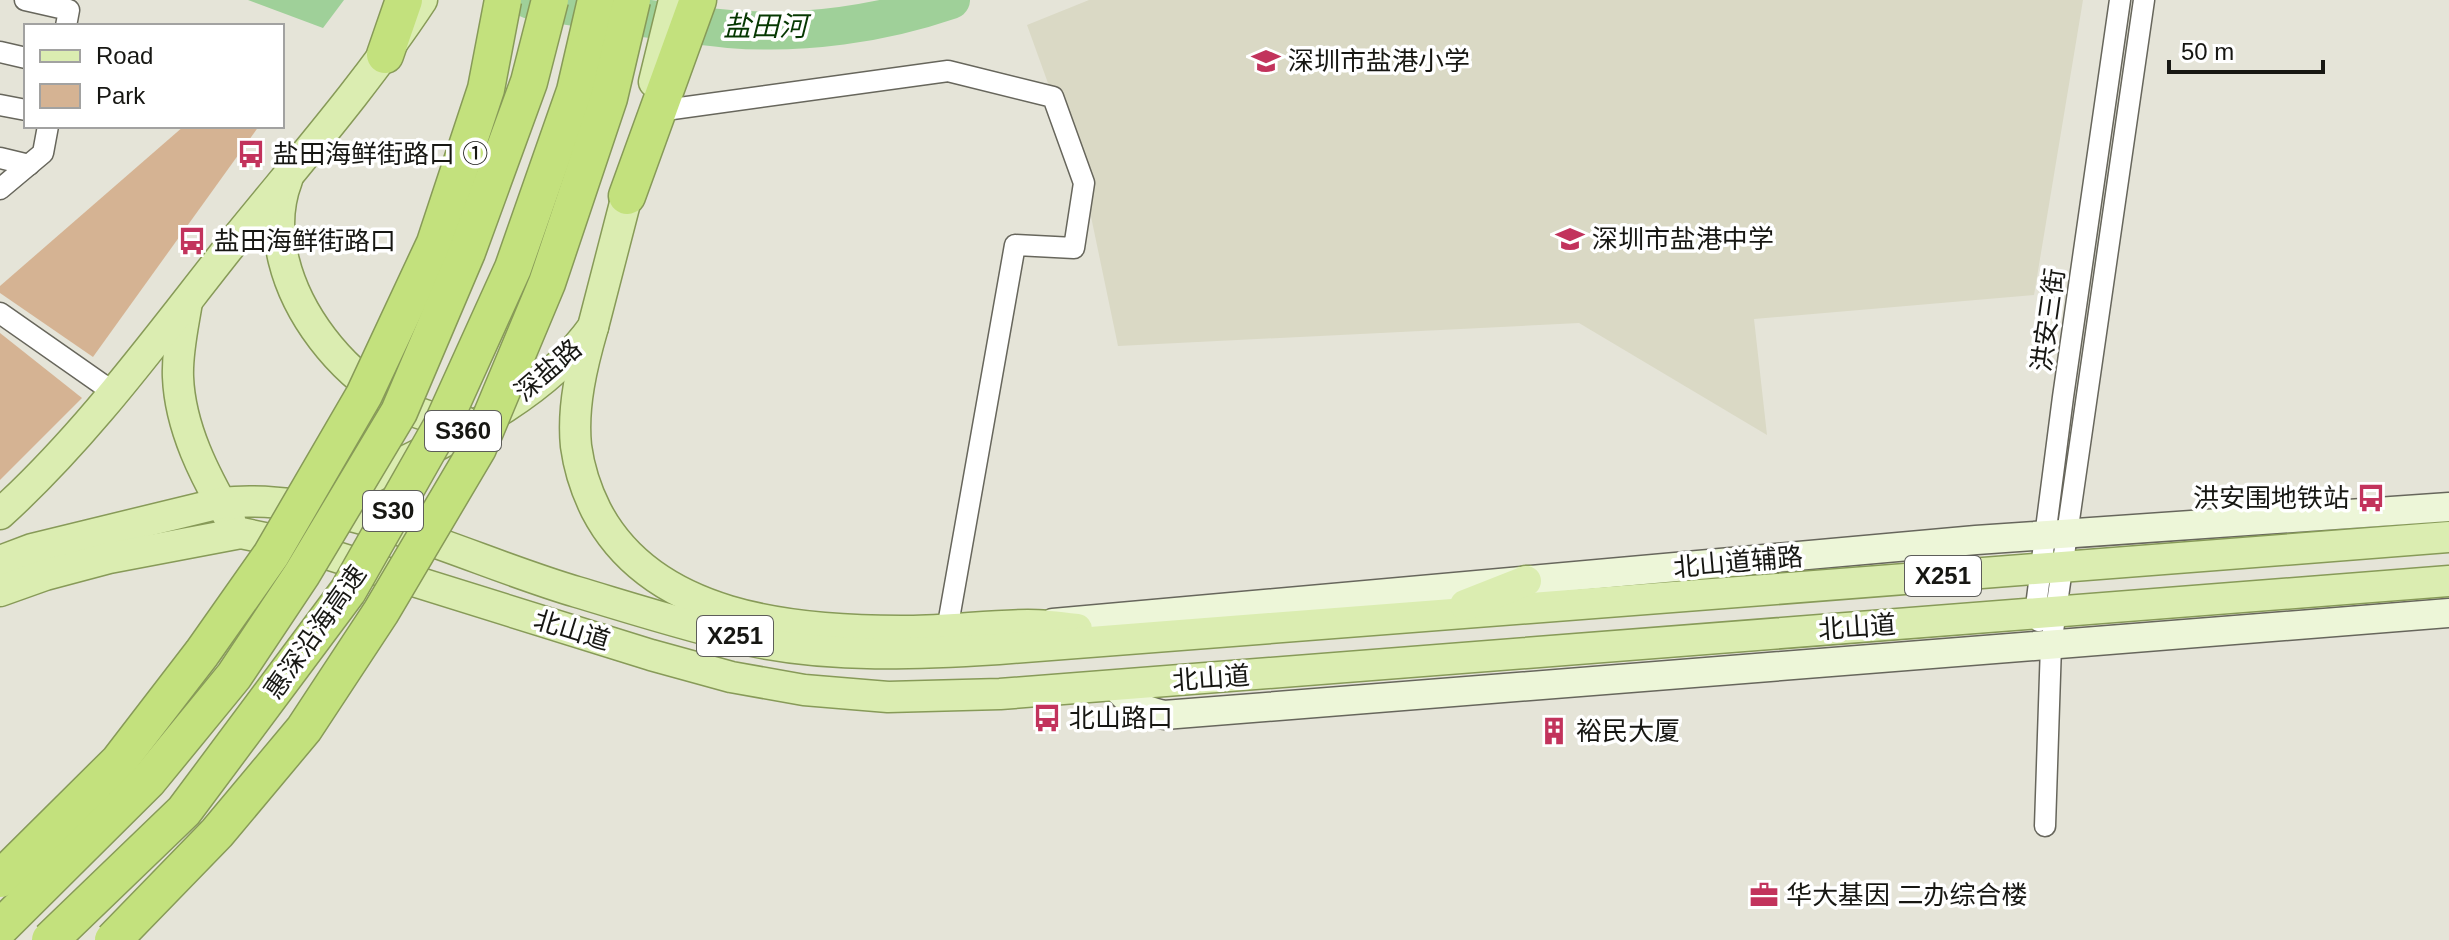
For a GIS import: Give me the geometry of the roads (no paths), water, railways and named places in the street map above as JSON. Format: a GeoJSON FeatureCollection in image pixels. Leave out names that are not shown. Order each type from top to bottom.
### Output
{"type":"FeatureCollection","features":[{"type":"Feature","properties":{"kind":"highway"},"geometry":{"type":"LineString","coordinates":[[385,55],[404,0]]}},
{"type":"Feature","properties":{"kind":"highway"},"geometry":{"type":"LineString","coordinates":[[0,879],[119,761],[202,653],[271,555],[364,395],[435,243],[486,89],[503,0]]}},
{"type":"Feature","properties":{"kind":"highway","name":"惠深沿海高速"},"geometry":{"type":"LineString","coordinates":[[0,928],[148,781],[234,676],[302,574],[383,439],[399,412],[467,252],[529,82],[550,0]]}},
{"type":"Feature","properties":{"kind":"highway","name":"惠深沿海高速"},"geometry":{"type":"LineString","coordinates":[[50,940],[184,811],[348,591],[441,427],[513,268],[575,91],[596,0]]}},
{"type":"Feature","properties":{"kind":"highway"},"geometry":{"type":"LineString","coordinates":[[113,940],[217,833],[304,729],[381,612],[478,448],[547,283],[609,98],[632,0]]}},
{"type":"Feature","properties":{"kind":"highway"},"geometry":{"type":"LineString","coordinates":[[627,196],[652,105],[677,59],[698,0]]}},
{"type":"Feature","properties":{"kind":"main road"},"geometry":{"type":"LineString","coordinates":[[0,514],[42,475],[113,392],[385,55],[422,0]]}},
{"type":"Feature","properties":{"kind":"main road"},"geometry":{"type":"LineString","coordinates":[[652,105],[674,0]]}},
{"type":"Feature","properties":{"kind":"main road"},"geometry":{"type":"LineString","coordinates":[[291,171],[281,196],[281,241],[290,283],[319,334],[366,381],[407,408],[448,422],[484,420]]}},
{"type":"Feature","properties":{"kind":"main road","name":"深盐路"},"geometry":{"type":"LineString","coordinates":[[241,533],[312,508],[484,420],[556,369],[593,327],[627,196]]}},
{"type":"Feature","properties":{"kind":"main road"},"geometry":{"type":"LineString","coordinates":[[187,300],[178,379],[193,445],[221,503],[241,533]]}},
{"type":"Feature","properties":{"kind":"main road"},"geometry":{"type":"LineString","coordinates":[[593,327],[579,391],[576,447],[586,485],[603,522],[619,546],[639,567],[663,584],[689,597],[761,618],[801,625],[854,630],[947,630],[1028,625],[1175,636]]}},
{"type":"Feature","properties":{"kind":"main road","name":"北山道"},"geometry":{"type":"LineString","coordinates":[[0,561],[32,549],[221,503],[253,499],[312,508],[397,531],[577,592],[712,630],[784,646],[854,652],[951,652],[2449,537]]}},
{"type":"Feature","properties":{"kind":"main road","name":"北山道"},"geometry":{"type":"LineString","coordinates":[[0,591],[109,558],[241,533],[298,545],[691,667],[767,684],[888,697],[1000,694],[2449,581]]}},
{"type":"Feature","properties":{"kind":"main road"},"geometry":{"type":"LineString","coordinates":[[1437,616],[1526,581]]}},
{"type":"Feature","properties":{"kind":"street"},"geometry":{"type":"LineString","coordinates":[[25,0],[69,10],[66,24]]}},
{"type":"Feature","properties":{"kind":"street","name":"洪安三街"},"geometry":{"type":"LineString","coordinates":[[2056,535],[2063,397],[2120,0]]}},
{"type":"Feature","properties":{"kind":"street","name":"洪安三街"},"geometry":{"type":"LineString","coordinates":[[2046,613],[2056,535],[2144,0]]}},
{"type":"Feature","properties":{"kind":"street"},"geometry":{"type":"LineString","coordinates":[[0,52],[24,58]]}},
{"type":"Feature","properties":{"kind":"street"},"geometry":{"type":"LineString","coordinates":[[652,105],[948,71],[1053,97],[1084,183],[1074,248],[1015,245],[947,630]]}},
{"type":"Feature","properties":{"kind":"street"},"geometry":{"type":"LineString","coordinates":[[0,105],[24,110]]}},
{"type":"Feature","properties":{"kind":"street"},"geometry":{"type":"LineString","coordinates":[[0,189],[43,153],[48,128]]}},
{"type":"Feature","properties":{"kind":"street"},"geometry":{"type":"LineString","coordinates":[[0,158],[29,165]]}},
{"type":"Feature","properties":{"kind":"street"},"geometry":{"type":"LineString","coordinates":[[0,313],[113,392]]}},
{"type":"Feature","properties":{"kind":"street","name":"北山道辅路"},"geometry":{"type":"LineString","coordinates":[[1028,625],[2056,535],[2449,507]]}},
{"type":"Feature","properties":{"kind":"street"},"geometry":{"type":"LineString","coordinates":[[2045,826],[2051,645],[2046,613]]}},
{"type":"Feature","properties":{"kind":"street"},"geometry":{"type":"LineString","coordinates":[[1115,685],[1129,703],[1164,715],[2449,613]]}},
{"type":"Feature","properties":{"kind":"waterway","name":"盐田河"},"geometry":{"type":"LineString","coordinates":[[530,0],[679,23],[757,30],[842,26],[897,16],[951,0]]}},
{"type":"Feature","properties":{"kind":"place","name":"深圳市盐港小学"},"geometry":{"type":"Point","coordinates":[1266,61]}},
{"type":"Feature","properties":{"kind":"place","name":"盐田海鲜街路口 ①"},"geometry":{"type":"Point","coordinates":[251,154]}},
{"type":"Feature","properties":{"kind":"place","name":"深圳市盐港中学"},"geometry":{"type":"Point","coordinates":[1570,239]}},
{"type":"Feature","properties":{"kind":"place","name":"盐田海鲜街路口"},"geometry":{"type":"Point","coordinates":[192,241]}},
{"type":"Feature","properties":{"kind":"place","name":"洪安围地铁站"},"geometry":{"type":"Point","coordinates":[2371,498]}},
{"type":"Feature","properties":{"kind":"place","name":"北山路口"},"geometry":{"type":"Point","coordinates":[1047,718]}},
{"type":"Feature","properties":{"kind":"place","name":"裕民大厦"},"geometry":{"type":"Point","coordinates":[1554,731]}},
{"type":"Feature","properties":{"kind":"place","name":"华大基因 二办综合楼"},"geometry":{"type":"Point","coordinates":[1764,895]}}]}
